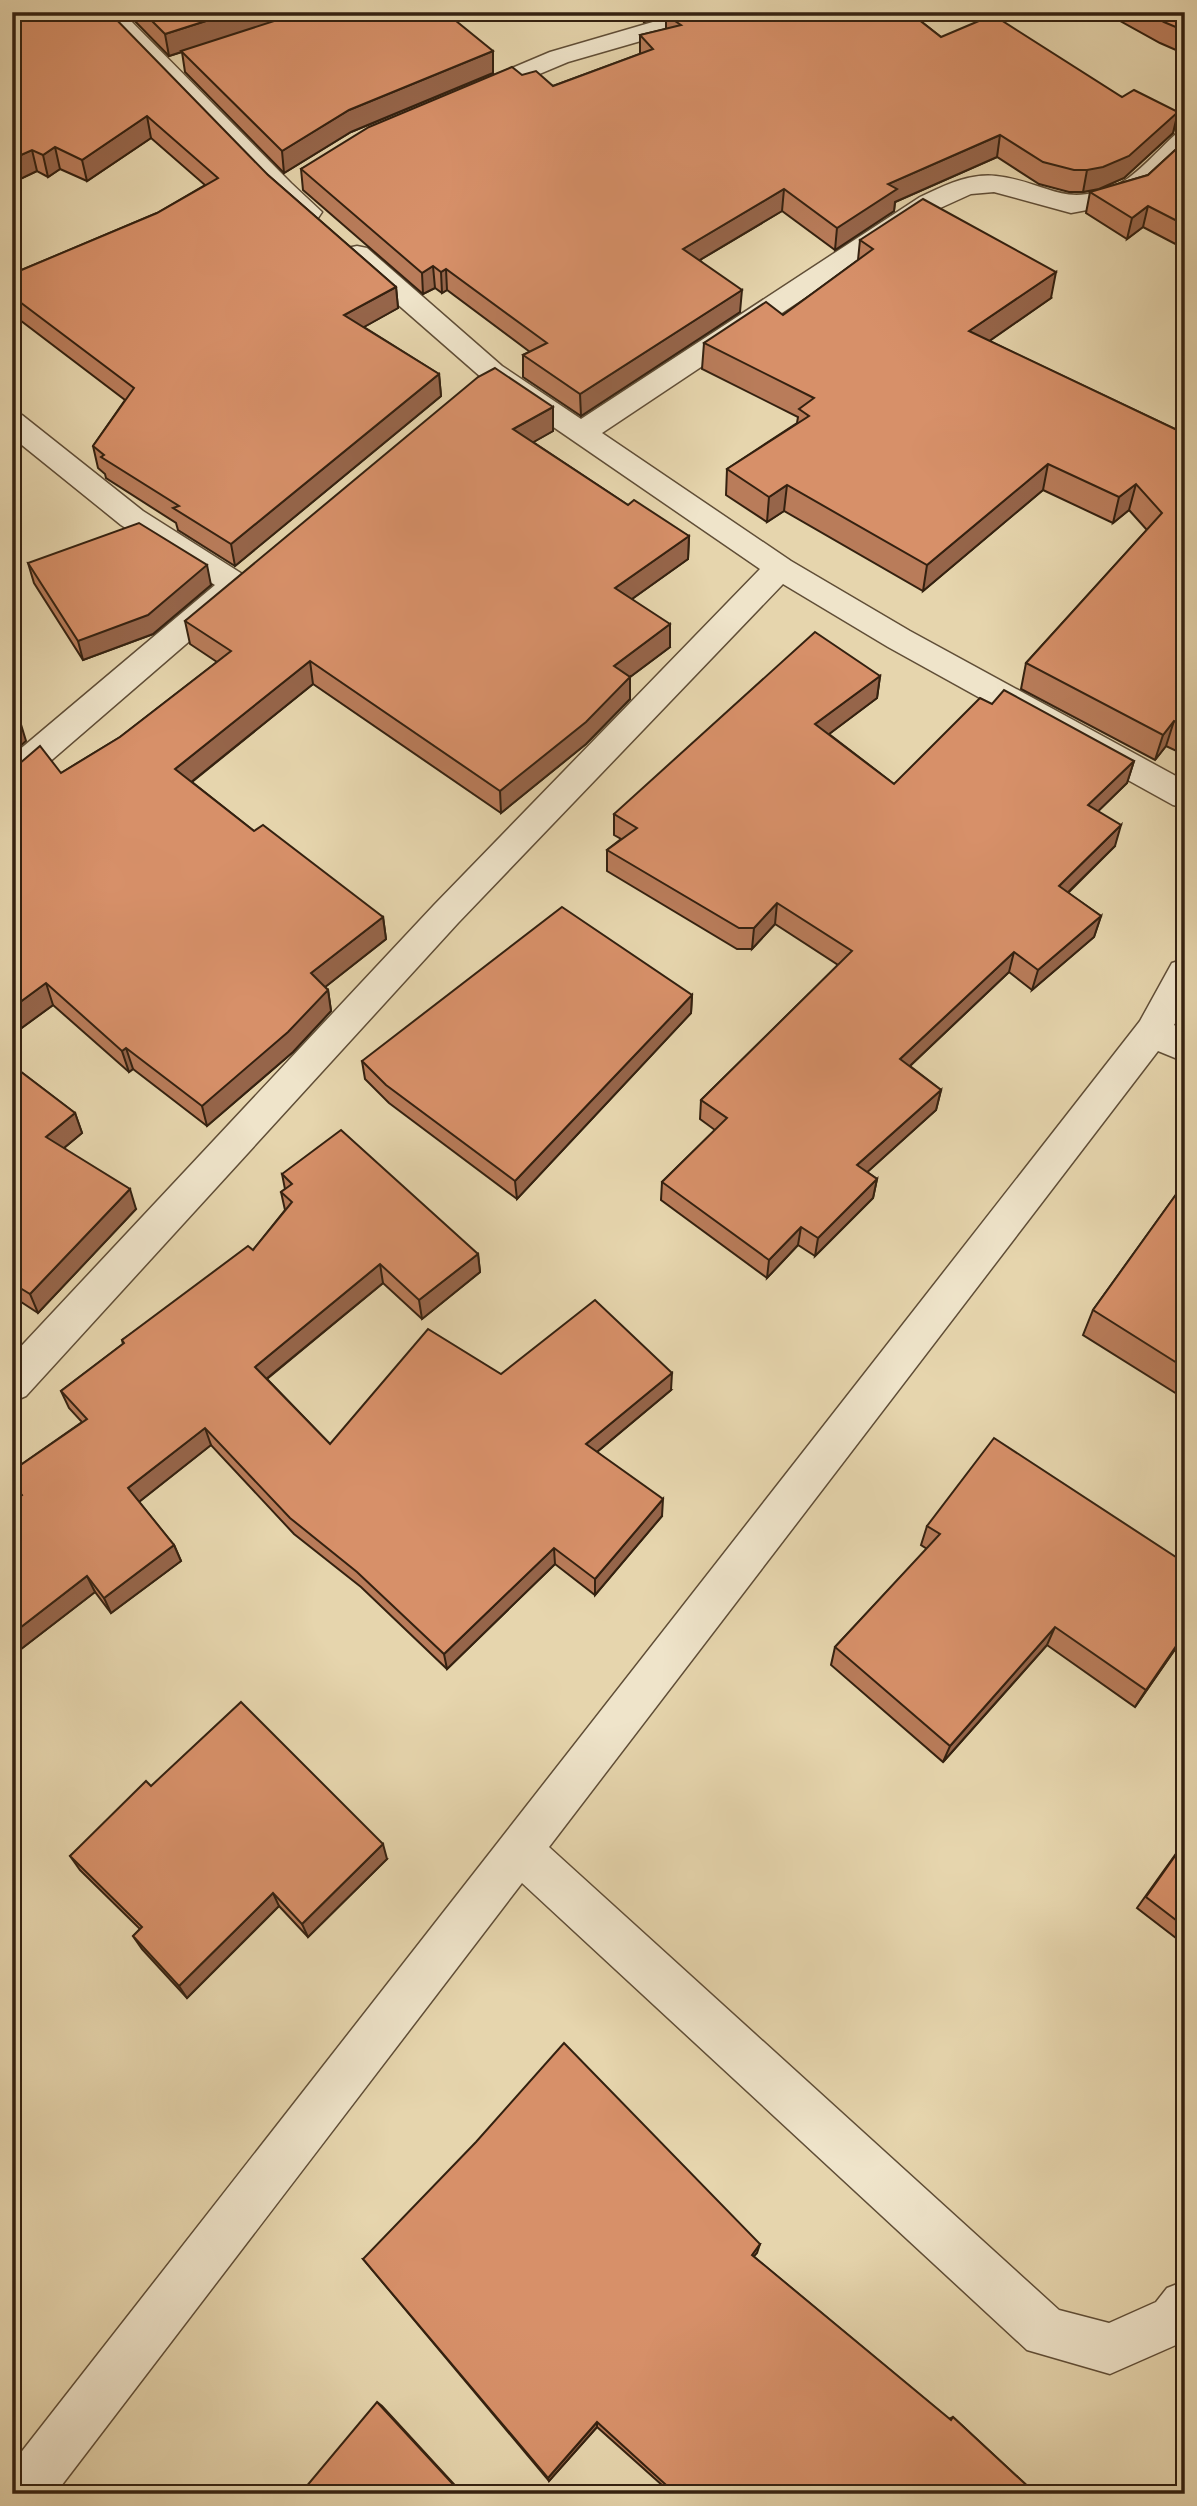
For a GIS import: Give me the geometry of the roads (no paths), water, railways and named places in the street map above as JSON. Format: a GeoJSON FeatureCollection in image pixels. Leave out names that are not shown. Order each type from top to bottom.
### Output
{"type":"FeatureCollection","features":[{"type":"Feature","properties":{"kind":"street"},"geometry":{"type":"LineString","coordinates":[[108,12],[178,64],[481,381],[581,433],[780,568],[900,639],[1185,796]]}},
{"type":"Feature","properties":{"kind":"street"},"geometry":{"type":"LineString","coordinates":[[448,103],[559,57],[715,12]]}},
{"type":"Feature","properties":{"kind":"street"},"geometry":{"type":"LineString","coordinates":[[581,433],[929,203],[966,186],[995,184],[1071,205],[1103,199],[1132,188],[1185,140]]}},
{"type":"Feature","properties":{"kind":"street"},"geometry":{"type":"LineString","coordinates":[[12,422],[132,518],[247,575],[12,775]]}},
{"type":"Feature","properties":{"kind":"street"},"geometry":{"type":"LineString","coordinates":[[12,1384],[446,914],[780,568]]}},
{"type":"Feature","properties":{"kind":"street"},"geometry":{"type":"LineString","coordinates":[[22,2494],[520,1852],[1169,1039],[1185,972]]}},
{"type":"Feature","properties":{"kind":"street"},"geometry":{"type":"LineString","coordinates":[[520,1852],[1045,2332],[1110,2349],[1174,2320],[1185,2306]]}}]}
